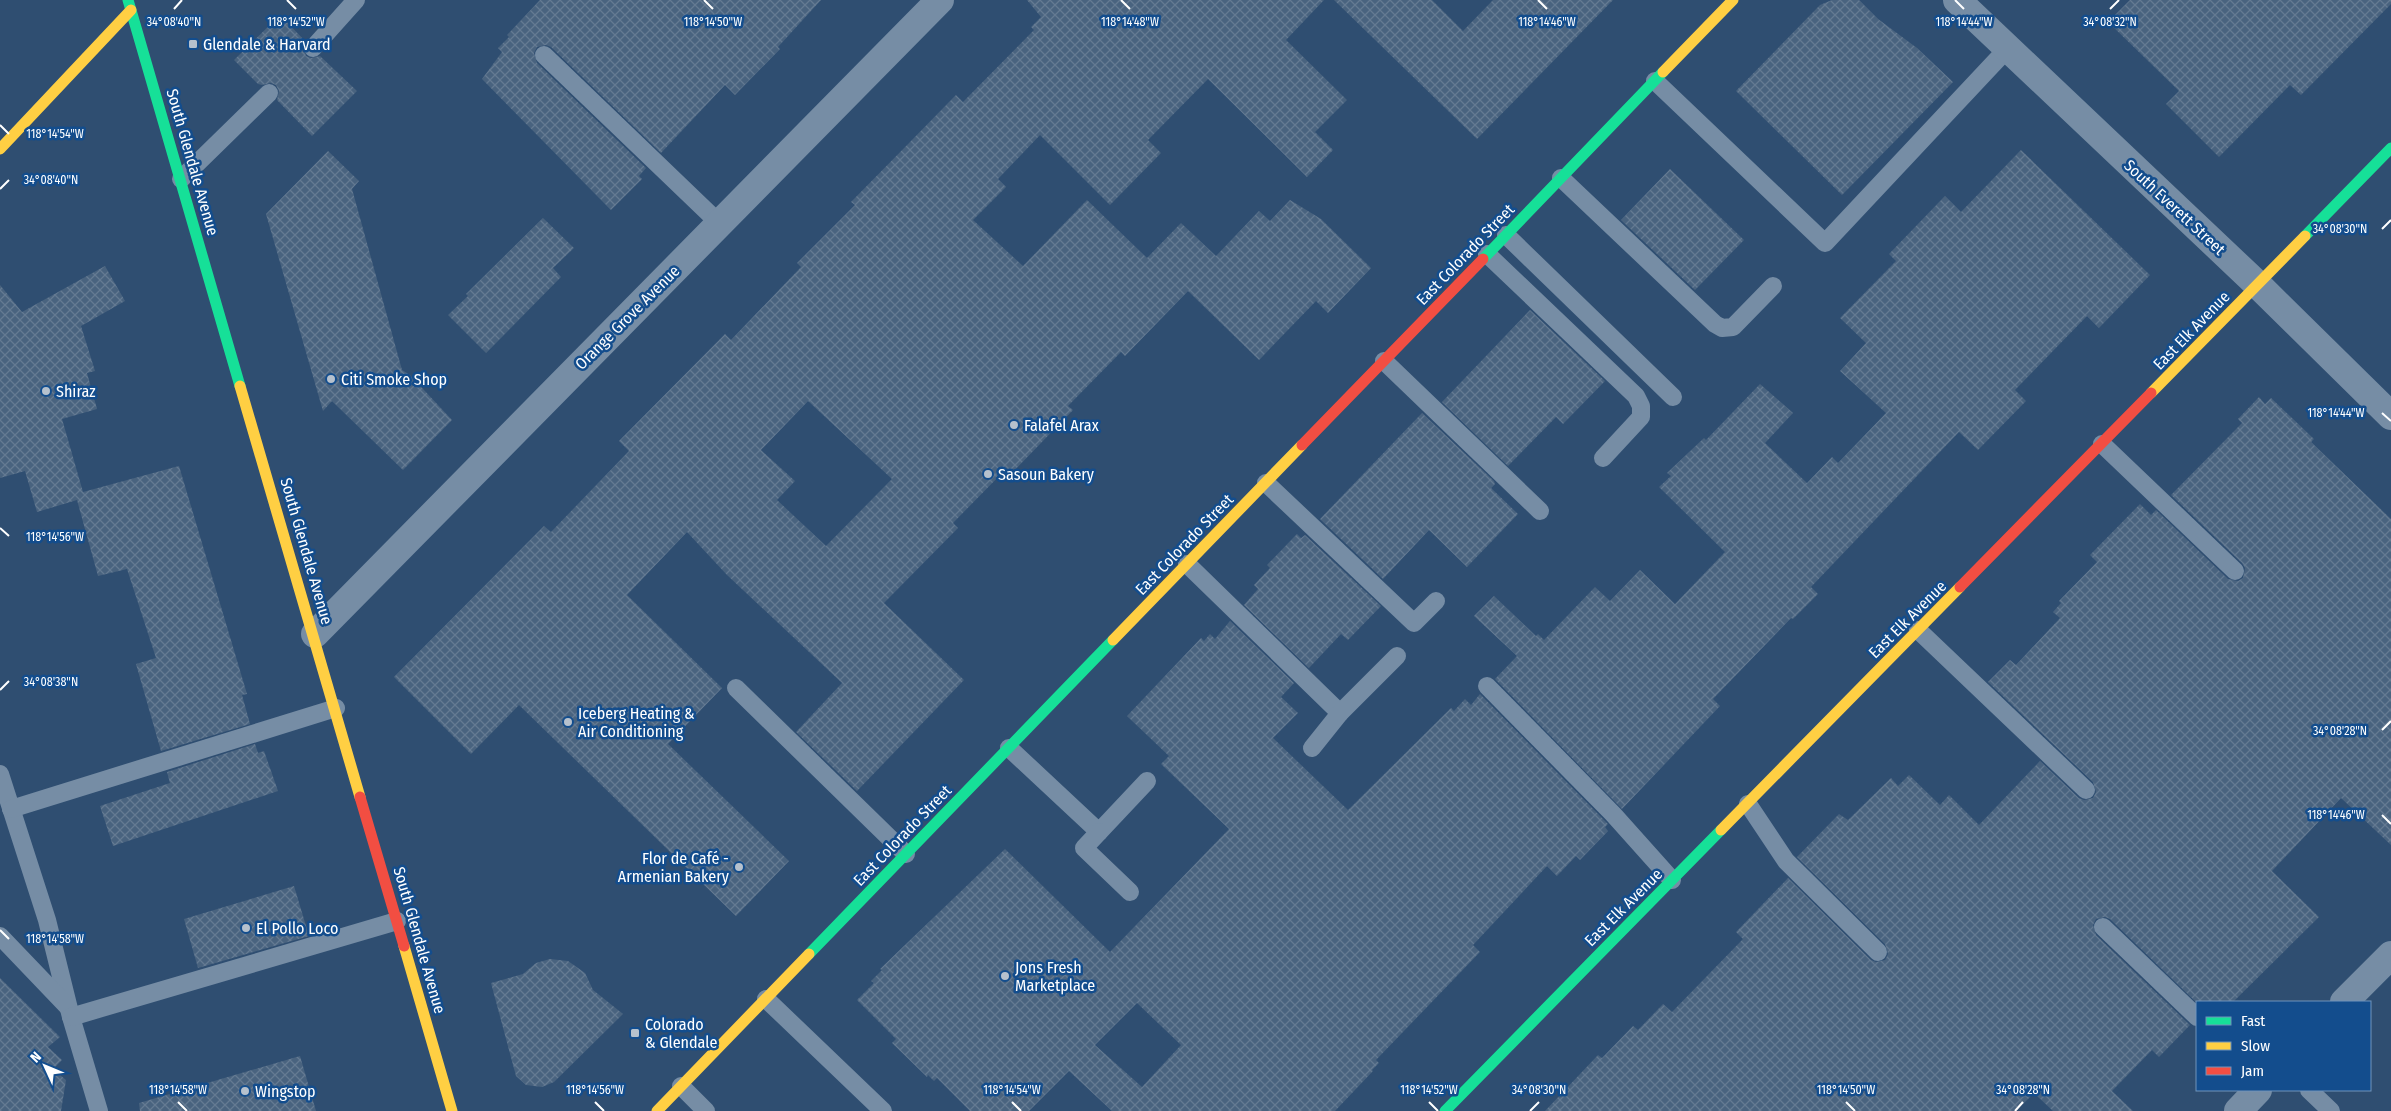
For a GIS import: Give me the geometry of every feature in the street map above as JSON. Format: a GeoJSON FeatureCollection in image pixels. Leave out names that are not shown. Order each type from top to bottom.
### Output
{"type":"FeatureCollection","features":[{"type":"Feature","properties":{"kind":"main road","name":"East Colorado Street"},"geometry":{"type":"LineString","coordinates":[[657,1111],[1733,0]]}},
{"type":"Feature","properties":{"kind":"main road"},"geometry":{"type":"LineString","coordinates":[[0,149],[133,3]]}},
{"type":"Feature","properties":{"kind":"main road","name":"South Glendale Avenue"},"geometry":{"type":"LineString","coordinates":[[133,3],[181,179],[315,634],[452,1111]]}},
{"type":"Feature","properties":{"kind":"main road","name":"East Elk Avenue"},"geometry":{"type":"LineString","coordinates":[[1445,1111],[2391,148]]}},
{"type":"Feature","properties":{"kind":"street","name":"Orange Grove Avenue"},"geometry":{"type":"LineString","coordinates":[[315,634],[940,0]]}},
{"type":"Feature","properties":{"kind":"street","name":"South Everett Street"},"geometry":{"type":"LineString","coordinates":[[1957,0],[2258,285],[2391,416]]}},
{"type":"Feature","properties":{"kind":"street"},"geometry":{"type":"LineString","coordinates":[[2345,1001],[2391,955]]}},
{"type":"Feature","properties":{"kind":"street"},"geometry":{"type":"LineString","coordinates":[[2238,1111],[2257,1091]]}},
{"type":"Feature","properties":{"kind":"lane"},"geometry":{"type":"LineString","coordinates":[[313,48],[356,0]]}},
{"type":"Feature","properties":{"kind":"lane"},"geometry":{"type":"LineString","coordinates":[[1655,81],[1825,243],[2008,48]]}},
{"type":"Feature","properties":{"kind":"lane"},"geometry":{"type":"LineString","coordinates":[[544,55],[720,224]]}},
{"type":"Feature","properties":{"kind":"lane"},"geometry":{"type":"LineString","coordinates":[[181,179],[269,93]]}},
{"type":"Feature","properties":{"kind":"lane"},"geometry":{"type":"LineString","coordinates":[[1561,178],[1715,324],[1722,328],[1733,327],[1773,286]]}},
{"type":"Feature","properties":{"kind":"lane"},"geometry":{"type":"LineString","coordinates":[[1506,235],[1673,397]]}},
{"type":"Feature","properties":{"kind":"lane"},"geometry":{"type":"LineString","coordinates":[[1487,254],[1636,396],[1642,406],[1641,417],[1603,458]]}},
{"type":"Feature","properties":{"kind":"lane"},"geometry":{"type":"LineString","coordinates":[[1384,361],[1540,511]]}},
{"type":"Feature","properties":{"kind":"lane"},"geometry":{"type":"LineString","coordinates":[[2102,444],[2235,571]]}},
{"type":"Feature","properties":{"kind":"lane"},"geometry":{"type":"LineString","coordinates":[[1266,483],[1414,623],[1436,601]]}},
{"type":"Feature","properties":{"kind":"lane"},"geometry":{"type":"LineString","coordinates":[[1187,564],[1340,713]]}},
{"type":"Feature","properties":{"kind":"lane"},"geometry":{"type":"LineString","coordinates":[[1918,630],[2086,790]]}},
{"type":"Feature","properties":{"kind":"lane"},"geometry":{"type":"LineString","coordinates":[[1312,748],[1340,713],[1397,656]]}},
{"type":"Feature","properties":{"kind":"lane"},"geometry":{"type":"LineString","coordinates":[[1487,686],[1613,814],[1672,880]]}},
{"type":"Feature","properties":{"kind":"lane"},"geometry":{"type":"LineString","coordinates":[[736,688],[906,854]]}},
{"type":"Feature","properties":{"kind":"lane"},"geometry":{"type":"LineString","coordinates":[[11,809],[336,708]]}},
{"type":"Feature","properties":{"kind":"lane"},"geometry":{"type":"LineString","coordinates":[[1009,748],[1099,832]]}},
{"type":"Feature","properties":{"kind":"lane"},"geometry":{"type":"LineString","coordinates":[[0,774],[46,920],[99,1111]]}},
{"type":"Feature","properties":{"kind":"lane"},"geometry":{"type":"LineString","coordinates":[[1130,892],[1084,848],[1147,781]]}},
{"type":"Feature","properties":{"kind":"lane"},"geometry":{"type":"LineString","coordinates":[[1748,804],[1786,861],[1878,952]]}},
{"type":"Feature","properties":{"kind":"lane"},"geometry":{"type":"LineString","coordinates":[[70,1012],[398,921]]}},
{"type":"Feature","properties":{"kind":"lane"},"geometry":{"type":"LineString","coordinates":[[2103,927],[2196,1016]]}},
{"type":"Feature","properties":{"kind":"lane"},"geometry":{"type":"LineString","coordinates":[[0,936],[70,1012]]}},
{"type":"Feature","properties":{"kind":"lane"},"geometry":{"type":"LineString","coordinates":[[766,999],[883,1111]]}},
{"type":"Feature","properties":{"kind":"lane"},"geometry":{"type":"LineString","coordinates":[[680,1086],[706,1111]]}},
{"type":"Feature","properties":{"kind":"lane"},"geometry":{"type":"LineString","coordinates":[[2309,1091],[2331,1111]]}},
{"type":"Feature","properties":{"kind":"building"},"geometry":{"type":"Polygon","coordinates":[[[540,0],[821,0],[778,47],[780,49],[735,95],[725,85],[661,153],[551,47],[546,45],[537,47],[534,53],[537,63],[646,168],[639,176],[642,179],[611,210],[482,79],[502,52],[498,48],[509,37],[507,35],[540,0]]]}},
{"type":"Feature","properties":{"kind":"building"},"geometry":{"type":"Polygon","coordinates":[[[1027,0],[1324,0],[1286,40],[1347,100],[1315,132],[1333,150],[1307,177],[1208,79],[1148,140],[1161,153],[1110,205],[1040,135],[998,179],[1006,187],[973,220],[1023,266],[1087,200],[1147,258],[1181,223],[1216,256],[1259,211],[1270,221],[1290,200],[1321,219],[1371,268],[1328,313],[1316,301],[1259,360],[1188,291],[1125,356],[1121,352],[1068,406],[1073,410],[1011,474],[1006,469],[953,523],[958,528],[884,603],[964,680],[857,791],[796,732],[842,683],[727,575],[687,532],[627,595],[722,688],[668,744],[789,861],[736,916],[519,705],[471,754],[394,677],[544,526],[551,532],[629,451],[619,441],[725,334],[731,340],[801,267],[797,263],[855,205],[851,202],[956,95],[963,102],[1034,30],[1031,27],[1041,17],[1027,0]],[[808,401],[761,450],[795,481],[777,500],[826,546],[892,479],[808,401]]]}},
{"type":"Feature","properties":{"kind":"building"},"geometry":{"type":"Polygon","coordinates":[[[1334,0],[1432,0],[1463,31],[1493,0],[1613,0],[1477,139],[1334,0]]]}},
{"type":"Feature","properties":{"kind":"building"},"geometry":{"type":"Polygon","coordinates":[[[1832,0],[1859,0],[1878,19],[1917,48],[1953,82],[1842,195],[1736,91],[1820,5],[1832,0]]]}},
{"type":"Feature","properties":{"kind":"building"},"geometry":{"type":"Polygon","coordinates":[[[2130,0],[2391,0],[2391,4],[2301,95],[2290,85],[2219,157],[2166,104],[2179,91],[2108,22],[2130,0]]]}},
{"type":"Feature","properties":{"kind":"building"},"geometry":{"type":"Polygon","coordinates":[[[280,15],[305,41],[303,46],[306,56],[311,58],[320,56],[357,91],[312,136],[277,100],[279,91],[276,85],[271,83],[258,84],[234,60],[280,15]]]}},
{"type":"Feature","properties":{"kind":"building"},"geometry":{"type":"Polygon","coordinates":[[[2021,150],[2150,275],[2099,328],[2087,316],[2015,390],[2026,401],[1978,450],[1959,432],[1811,587],[1818,594],[1793,619],[1791,618],[1713,699],[1720,706],[1622,809],[1495,679],[1517,656],[1474,616],[1494,596],[1536,636],[1538,634],[1544,640],[1595,587],[1610,601],[1640,570],[1675,604],[1725,552],[1659,487],[1671,476],[1667,473],[1704,438],[1706,440],[1760,384],[1793,413],[1765,443],[1807,483],[1832,457],[1838,463],[1886,413],[1840,371],[1866,343],[1840,318],[1896,261],[1889,254],[1945,196],[1961,212],[2021,150]]]}},
{"type":"Feature","properties":{"kind":"building"},"geometry":{"type":"Polygon","coordinates":[[[328,151],[359,181],[352,189],[402,370],[410,375],[452,420],[403,470],[332,401],[323,411],[266,214],[328,151]]]}},
{"type":"Feature","properties":{"kind":"building"},"geometry":{"type":"Polygon","coordinates":[[[1670,169],[1744,240],[1695,290],[1621,220],[1670,169]]]}},
{"type":"Feature","properties":{"kind":"building"},"geometry":{"type":"Polygon","coordinates":[[[543,218],[574,248],[553,268],[561,277],[486,353],[448,315],[468,296],[466,294],[543,218]]]}},
{"type":"Feature","properties":{"kind":"building"},"geometry":{"type":"Polygon","coordinates":[[[105,266],[125,301],[81,326],[95,371],[87,373],[97,409],[62,419],[83,492],[179,466],[247,694],[242,695],[250,724],[161,751],[136,664],[156,658],[127,569],[98,576],[77,500],[37,512],[25,471],[0,478],[0,285],[22,312],[105,266]]]}},
{"type":"Feature","properties":{"kind":"building"},"geometry":{"type":"Polygon","coordinates":[[[1530,310],[1605,381],[1563,424],[1556,417],[1508,466],[1442,402],[1530,310]]]}},
{"type":"Feature","properties":{"kind":"building"},"geometry":{"type":"Polygon","coordinates":[[[2259,397],[2265,404],[2271,398],[2314,439],[2311,442],[2391,519],[2391,845],[2341,798],[2272,871],[2319,917],[2234,1001],[2196,1002],[2110,919],[2105,917],[2096,919],[2093,925],[2096,935],[2190,1025],[2159,1057],[2152,1050],[2112,1091],[2133,1111],[2053,1111],[2034,1093],[2016,1111],[1545,1111],[1598,1055],[1602,1058],[1633,1026],[1638,1030],[1663,1004],[1672,1012],[1743,939],[1736,932],[1788,878],[1871,960],[1876,962],[1885,960],[1888,954],[1885,944],[1797,857],[1839,814],[1848,820],[1891,778],[1898,786],[1909,775],[1940,805],[1949,795],[1979,825],[2040,761],[2079,798],[2084,800],[2093,798],[2096,792],[2093,782],[1988,682],[2010,660],[2016,665],[2060,618],[2053,612],[2061,603],[2059,601],[2097,562],[2090,555],[2140,504],[2151,515],[2156,510],[2228,579],[2238,581],[2243,578],[2245,568],[2242,563],[2171,495],[2242,423],[2238,419],[2259,397]]]}},
{"type":"Feature","properties":{"kind":"building"},"geometry":{"type":"Polygon","coordinates":[[[1422,413],[1494,481],[1495,484],[1491,488],[1518,514],[1467,567],[1429,530],[1383,579],[1320,519],[1422,413]]]}},
{"type":"Feature","properties":{"kind":"building"},"geometry":{"type":"Polygon","coordinates":[[[1297,534],[1301,538],[1305,535],[1381,606],[1348,640],[1341,634],[1309,668],[1244,605],[1258,589],[1254,585],[1270,568],[1267,565],[1297,534]]]}},
{"type":"Feature","properties":{"kind":"building"},"geometry":{"type":"Polygon","coordinates":[[[1230,621],[1294,683],[1281,697],[1298,713],[1273,738],[1348,810],[1451,708],[1454,711],[1465,699],[1471,705],[1480,694],[1608,824],[1605,827],[1608,831],[1580,860],[1576,856],[1557,876],[1547,866],[1473,945],[1480,952],[1376,1060],[1379,1063],[1373,1071],[1335,1111],[1112,1111],[1069,1071],[1029,1111],[970,1111],[937,1078],[934,1081],[928,1075],[927,1077],[892,1043],[896,1039],[857,1000],[874,983],[871,981],[882,970],[880,969],[1005,849],[1110,952],[1229,829],[1161,764],[1169,756],[1127,716],[1201,638],[1204,641],[1210,634],[1215,639],[1230,621]],[[1137,1003],[1095,1045],[1142,1087],[1181,1045],[1137,1003]]]}},
{"type":"Feature","properties":{"kind":"building"},"geometry":{"type":"Polygon","coordinates":[[[255,744],[258,753],[264,751],[278,791],[113,846],[100,806],[170,783],[167,772],[255,744]]]}},
{"type":"Feature","properties":{"kind":"building","name":"El Pollo Loco"},"geometry":{"type":"Polygon","coordinates":[[[294,886],[309,936],[198,968],[184,919],[294,886]]]}},
{"type":"Feature","properties":{"kind":"building"},"geometry":{"type":"Polygon","coordinates":[[[550,959],[568,961],[585,973],[593,990],[623,1014],[554,1082],[542,1087],[526,1085],[516,1076],[491,983],[523,974],[536,963],[550,959]]]}},
{"type":"Feature","properties":{"kind":"building"},"geometry":{"type":"Polygon","coordinates":[[[0,978],[60,1037],[48,1047],[62,1060],[53,1069],[66,1080],[61,1111],[0,1111],[0,978]]]}},
{"type":"Feature","properties":{"kind":"building","name":"Wingstop"},"geometry":{"type":"Polygon","coordinates":[[[300,1056],[316,1111],[140,1111],[139,1103],[300,1056]]]}},
{"type":"Feature","properties":{"kind":"traffic: fast"},"geometry":{"type":"LineString","coordinates":[[128,0],[240,386]]}},
{"type":"Feature","properties":{"kind":"traffic: fast"},"geometry":{"type":"LineString","coordinates":[[1483,259],[1663,72]]}},
{"type":"Feature","properties":{"kind":"traffic: fast"},"geometry":{"type":"LineString","coordinates":[[2305,236],[2391,148]]}},
{"type":"Feature","properties":{"kind":"traffic: fast"},"geometry":{"type":"LineString","coordinates":[[809,954],[1113,640]]}},
{"type":"Feature","properties":{"kind":"traffic: fast"},"geometry":{"type":"LineString","coordinates":[[1445,1111],[1721,830]]}},
{"type":"Feature","properties":{"kind":"traffic: slow"},"geometry":{"type":"LineString","coordinates":[[1663,72],[1733,0]]}},
{"type":"Feature","properties":{"kind":"traffic: slow"},"geometry":{"type":"LineString","coordinates":[[0,149],[131,10]]}},
{"type":"Feature","properties":{"kind":"traffic: slow"},"geometry":{"type":"LineString","coordinates":[[2151,393],[2305,236]]}},
{"type":"Feature","properties":{"kind":"traffic: slow"},"geometry":{"type":"LineString","coordinates":[[240,386],[360,797]]}},
{"type":"Feature","properties":{"kind":"traffic: slow"},"geometry":{"type":"LineString","coordinates":[[1113,640],[1302,445]]}},
{"type":"Feature","properties":{"kind":"traffic: slow"},"geometry":{"type":"LineString","coordinates":[[1721,830],[1960,587]]}},
{"type":"Feature","properties":{"kind":"traffic: slow"},"geometry":{"type":"LineString","coordinates":[[404,946],[452,1111]]}},
{"type":"Feature","properties":{"kind":"traffic: slow"},"geometry":{"type":"LineString","coordinates":[[657,1111],[809,954]]}},
{"type":"Feature","properties":{"kind":"traffic: jam"},"geometry":{"type":"LineString","coordinates":[[1302,445],[1483,259]]}},
{"type":"Feature","properties":{"kind":"traffic: jam"},"geometry":{"type":"LineString","coordinates":[[1960,587],[2151,393]]}},
{"type":"Feature","properties":{"kind":"traffic: jam"},"geometry":{"type":"LineString","coordinates":[[360,797],[404,946]]}},
{"type":"Feature","properties":{"kind":"place","name":"Glendale & Harvard"},"geometry":{"type":"Point","coordinates":[193,44]}},
{"type":"Feature","properties":{"kind":"place","name":"Citi Smoke Shop"},"geometry":{"type":"Point","coordinates":[331,379]}},
{"type":"Feature","properties":{"kind":"place","name":"Shiraz"},"geometry":{"type":"Point","coordinates":[46,391]}},
{"type":"Feature","properties":{"kind":"place","name":"Falafel Arax"},"geometry":{"type":"Point","coordinates":[1014,425]}},
{"type":"Feature","properties":{"kind":"place","name":"Sasoun Bakery"},"geometry":{"type":"Point","coordinates":[988,474]}},
{"type":"Feature","properties":{"kind":"place","name":"Iceberg Heating & Air Conditioning"},"geometry":{"type":"Point","coordinates":[568,722]}},
{"type":"Feature","properties":{"kind":"place","name":"Flor de Café - Armenian Bakery"},"geometry":{"type":"Point","coordinates":[739,867]}},
{"type":"Feature","properties":{"kind":"place","name":"El Pollo Loco"},"geometry":{"type":"Point","coordinates":[246,928]}},
{"type":"Feature","properties":{"kind":"place","name":"Jons Fresh Marketplace"},"geometry":{"type":"Point","coordinates":[1005,976]}},
{"type":"Feature","properties":{"kind":"place","name":"Colorado & Glendale"},"geometry":{"type":"Point","coordinates":[635,1033]}},
{"type":"Feature","properties":{"kind":"place","name":"Wingstop"},"geometry":{"type":"Point","coordinates":[245,1091]}}]}
